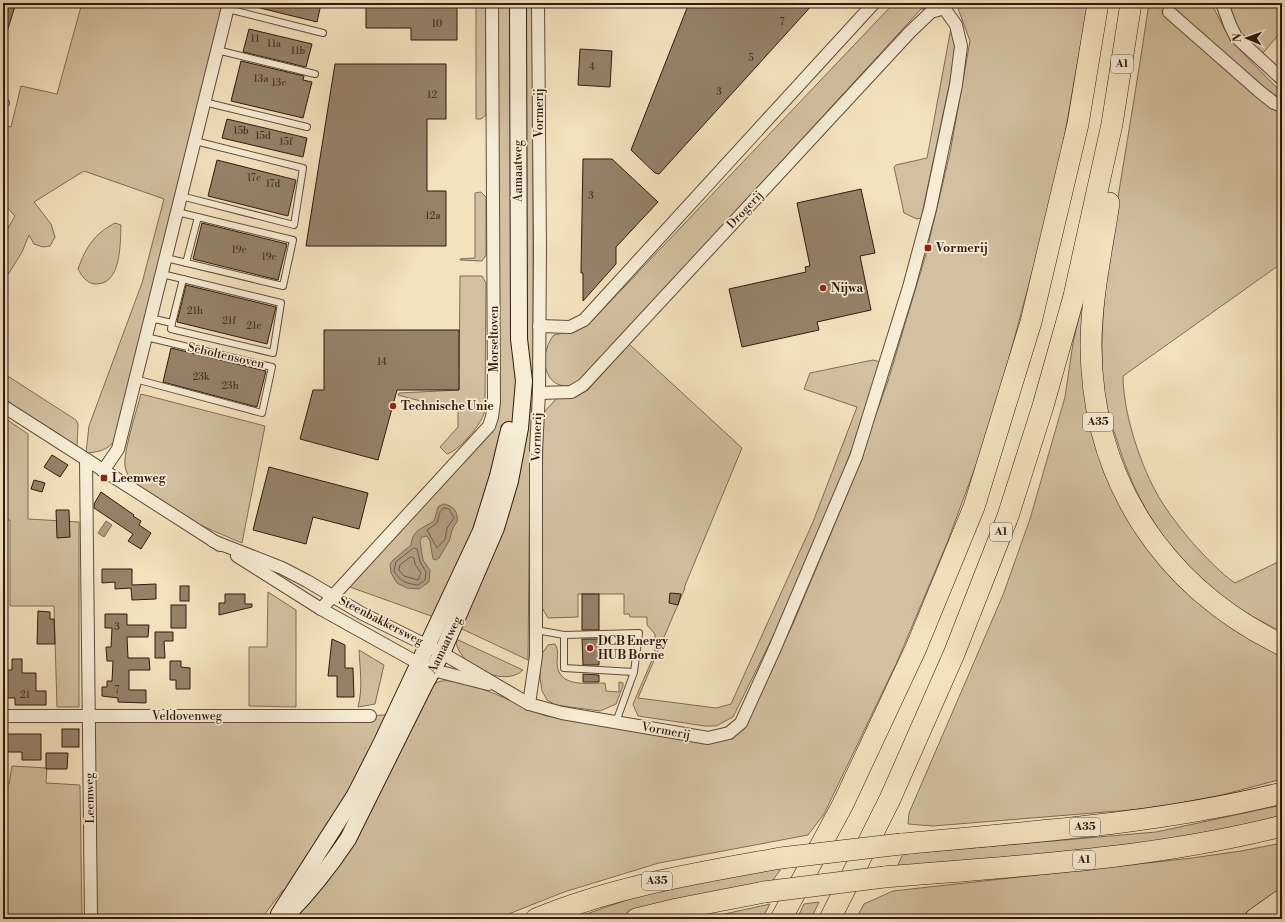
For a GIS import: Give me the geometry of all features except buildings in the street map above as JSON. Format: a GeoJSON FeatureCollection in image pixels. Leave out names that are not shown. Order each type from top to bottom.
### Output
{"type":"FeatureCollection","features":[{"type":"Feature","properties":{"kind":"highway"},"geometry":{"type":"LineString","coordinates":[[781,919],[843,804],[916,648],[974,507],[1031,322],[1078,124],[1098,3]]}},
{"type":"Feature","properties":{"kind":"highway","name":"A1"},"geometry":{"type":"LineString","coordinates":[[830,919],[890,799],[954,654],[1008,516],[1043,406],[1074,296],[1112,124],[1131,3]]}},
{"type":"Feature","properties":{"kind":"highway","name":"A35"},"geometry":{"type":"LineString","coordinates":[[1112,124],[1111,188],[1094,302],[1091,346],[1094,395],[1098,420],[1106,448],[1115,472],[1141,524],[1175,568],[1203,595],[1222,610],[1282,645]]}},
{"type":"Feature","properties":{"kind":"highway","name":"A35"},"geometry":{"type":"LineString","coordinates":[[536,919],[586,900],[646,883],[781,858],[901,844],[1103,826],[1194,813],[1282,793]]}},
{"type":"Feature","properties":{"kind":"highway","name":"A1"},"geometry":{"type":"LineString","coordinates":[[636,919],[764,892],[884,878],[1134,854],[1183,847],[1282,826]]}},
{"type":"Feature","properties":{"kind":"highway"},"geometry":{"type":"LineString","coordinates":[[1255,919],[1282,900]]}},
{"type":"Feature","properties":{"kind":"main road","name":"Aamaatweg"},"geometry":{"type":"LineString","coordinates":[[276,919],[355,794],[381,744],[426,645],[481,531],[498,476],[510,422],[519,339],[518,3]]}},
{"type":"Feature","properties":{"kind":"main road","name":"Aamaatweg"},"geometry":{"type":"LineString","coordinates":[[283,919],[320,879],[348,839],[442,653],[496,528],[510,481],[520,428],[524,381],[519,339]]}},
{"type":"Feature","properties":{"kind":"street","name":"Morseltoven"},"geometry":{"type":"LineString","coordinates":[[321,609],[489,426],[492,417],[494,402],[492,3]]}},
{"type":"Feature","properties":{"kind":"street","name":"Vormerij"},"geometry":{"type":"LineString","coordinates":[[538,3],[539,393],[536,450],[536,656],[529,704],[562,713],[708,738],[729,733],[741,723],[775,648],[856,457],[909,287],[930,209],[956,85],[961,46],[956,25],[944,6]]}},
{"type":"Feature","properties":{"kind":"street"},"geometry":{"type":"LineString","coordinates":[[539,326],[570,327],[584,320],[874,3]]}},
{"type":"Feature","properties":{"kind":"street"},"geometry":{"type":"LineString","coordinates":[[1222,3],[1236,37],[1244,46],[1266,63],[1282,79]]}},
{"type":"Feature","properties":{"kind":"street"},"geometry":{"type":"LineString","coordinates":[[103,471],[118,449],[228,6]]}},
{"type":"Feature","properties":{"kind":"street","name":"Drogerij"},"geometry":{"type":"LineString","coordinates":[[539,393],[571,392],[583,385],[910,32],[931,12],[944,6]]}},
{"type":"Feature","properties":{"kind":"street"},"geometry":{"type":"LineString","coordinates":[[1169,12],[1264,95],[1274,103],[1282,106]]}},
{"type":"Feature","properties":{"kind":"street","name":"Steenbakkersweg"},"geometry":{"type":"LineString","coordinates":[[3,406],[321,609],[433,670],[495,686]]}},
{"type":"Feature","properties":{"kind":"street","name":"Leemweg"},"geometry":{"type":"LineString","coordinates":[[86,460],[91,919]]}},
{"type":"Feature","properties":{"kind":"street","name":"Steenbakkersweg"},"geometry":{"type":"LineString","coordinates":[[213,541],[282,568],[406,636],[442,653],[474,671],[495,686]]}},
{"type":"Feature","properties":{"kind":"street"},"geometry":{"type":"LineString","coordinates":[[495,686],[529,704]]}},
{"type":"Feature","properties":{"kind":"street","name":"Veldovenweg"},"geometry":{"type":"LineString","coordinates":[[3,716],[370,716]]}},
{"type":"Feature","properties":{"kind":"lane"},"geometry":{"type":"LineString","coordinates":[[228,6],[323,33]]}},
{"type":"Feature","properties":{"kind":"lane"},"geometry":{"type":"LineString","coordinates":[[217,50],[315,74]]}},
{"type":"Feature","properties":{"kind":"lane"},"geometry":{"type":"LineString","coordinates":[[204,102],[307,127]]}},
{"type":"Feature","properties":{"kind":"lane"},"geometry":{"type":"LineString","coordinates":[[181,196],[294,225],[303,168],[195,141]]}},
{"type":"Feature","properties":{"kind":"lane"},"geometry":{"type":"LineString","coordinates":[[166,258],[284,286],[294,240],[177,212]]}},
{"type":"Feature","properties":{"kind":"lane"},"geometry":{"type":"LineString","coordinates":[[186,263],[198,217]]}},
{"type":"Feature","properties":{"kind":"lane","name":"Scholtensoven"},"geometry":{"type":"LineString","coordinates":[[150,318],[172,323],[171,329],[273,353],[281,303],[162,274]]}},
{"type":"Feature","properties":{"kind":"lane"},"geometry":{"type":"LineString","coordinates":[[172,323],[183,279]]}},
{"type":"Feature","properties":{"kind":"lane","name":"Scholtensoven"},"geometry":{"type":"LineString","coordinates":[[135,379],[262,413],[272,367],[146,337]]}},
{"type":"Feature","properties":{"kind":"lane"},"geometry":{"type":"LineString","coordinates":[[536,630],[564,635],[640,633],[634,672],[616,722]]}},
{"type":"Feature","properties":{"kind":"lane"},"geometry":{"type":"LineString","coordinates":[[564,635],[564,668],[634,672]]}},
{"type":"Feature","properties":{"kind":"shaded area"},"geometry":{"type":"Polygon","coordinates":[[[82,3],[223,3],[116,438],[104,450],[86,453],[89,426],[142,283],[164,199],[84,171],[34,202],[51,224],[55,237],[50,246],[43,247],[34,244],[29,235],[22,252],[3,283],[3,237],[15,216],[3,203],[3,125],[11,127],[21,86],[57,94],[82,3]]]}},
{"type":"Feature","properties":{"kind":"shaded area"},"geometry":{"type":"Polygon","coordinates":[[[476,3],[486,3],[486,115],[481,119],[476,119],[476,3]]]}},
{"type":"Feature","properties":{"kind":"shaded area"},"geometry":{"type":"Polygon","coordinates":[[[498,3],[533,3],[533,422],[530,455],[528,660],[445,621],[347,586],[491,431],[498,418],[498,3]]]}},
{"type":"Feature","properties":{"kind":"shaded area"},"geometry":{"type":"Polygon","coordinates":[[[894,3],[933,3],[928,9],[921,9],[578,383],[566,386],[557,384],[551,380],[547,373],[545,357],[550,341],[554,335],[578,330],[588,325],[894,3]]]}},
{"type":"Feature","properties":{"kind":"shaded area"},"geometry":{"type":"Polygon","coordinates":[[[956,3],[1088,3],[1056,184],[1002,384],[979,457],[947,543],[897,662],[824,814],[808,835],[659,863],[564,892],[496,919],[284,919],[283,890],[261,919],[94,919],[92,721],[280,721],[418,713],[432,686],[444,681],[472,685],[546,716],[728,739],[736,735],[742,728],[793,624],[846,497],[888,381],[926,254],[950,153],[970,41],[956,3]]]}},
{"type":"Feature","properties":{"kind":"shaded area"},"geometry":{"type":"Polygon","coordinates":[[[1149,3],[1211,3],[1231,41],[1282,93],[1282,98],[1262,85],[1173,7],[1167,14],[1244,84],[1277,111],[1282,110],[1282,210],[1277,213],[1282,223],[1282,263],[1123,376],[1129,420],[1144,466],[1156,492],[1171,516],[1191,541],[1214,565],[1235,583],[1282,560],[1282,632],[1233,605],[1208,585],[1173,549],[1145,508],[1134,486],[1109,418],[1105,401],[1102,369],[1102,343],[1105,290],[1149,3]]]}},
{"type":"Feature","properties":{"kind":"shaded area"},"geometry":{"type":"Polygon","coordinates":[[[1226,3],[1282,3],[1282,31],[1262,54],[1240,34],[1226,3]]]}},
{"type":"Feature","properties":{"kind":"shaded area"},"geometry":{"type":"Polygon","coordinates":[[[951,28],[957,39],[952,72],[922,214],[921,218],[917,219],[904,213],[894,167],[896,165],[927,158],[951,28]]]}},
{"type":"Feature","properties":{"kind":"shaded area"},"geometry":{"type":"Polygon","coordinates":[[[481,192],[486,197],[486,255],[482,261],[460,260],[475,258],[475,193],[481,192]]]}},
{"type":"Feature","properties":{"kind":"shaded area"},"geometry":{"type":"Polygon","coordinates":[[[115,223],[121,225],[118,262],[115,271],[110,278],[104,282],[95,284],[89,282],[78,269],[84,254],[101,232],[115,223]]]}},
{"type":"Feature","properties":{"kind":"shaded area"},"geometry":{"type":"Polygon","coordinates":[[[1097,240],[1086,342],[1132,516],[1282,652],[1282,779],[1222,795],[1155,808],[933,826],[908,824],[909,813],[1003,595],[1030,519],[1065,397],[1073,343],[1097,240]]]}},
{"type":"Feature","properties":{"kind":"shaded area"},"geometry":{"type":"Polygon","coordinates":[[[460,276],[482,276],[486,283],[485,408],[480,423],[472,433],[462,444],[447,454],[440,447],[458,427],[458,411],[398,395],[399,393],[459,390],[460,276]]]}},
{"type":"Feature","properties":{"kind":"shaded area"},"geometry":{"type":"Polygon","coordinates":[[[629,344],[742,448],[638,698],[716,708],[731,704],[813,522],[857,407],[804,389],[810,373],[873,360],[881,362],[862,423],[785,612],[733,717],[716,726],[705,726],[638,716],[633,704],[655,653],[655,634],[647,625],[647,617],[630,617],[629,614],[624,614],[624,594],[578,594],[578,617],[548,618],[541,606],[543,420],[545,411],[557,398],[576,397],[588,390],[629,344]]]}},
{"type":"Feature","properties":{"kind":"shaded area"},"geometry":{"type":"Polygon","coordinates":[[[3,373],[76,420],[78,424],[77,447],[3,399],[3,373]]]}},
{"type":"Feature","properties":{"kind":"shaded area"},"geometry":{"type":"Polygon","coordinates":[[[141,394],[265,426],[242,543],[174,512],[141,490],[130,478],[125,466],[126,451],[141,394]]]}},
{"type":"Feature","properties":{"kind":"shaded area"},"geometry":{"type":"Polygon","coordinates":[[[3,417],[28,434],[28,519],[79,522],[79,707],[57,707],[54,606],[10,606],[10,520],[3,520],[3,417]]]}},
{"type":"Feature","properties":{"kind":"shaded area"},"geometry":{"type":"Polygon","coordinates":[[[268,592],[296,610],[296,707],[249,706],[249,647],[267,647],[268,592]]]}},
{"type":"Feature","properties":{"kind":"shaded area"},"geometry":{"type":"Polygon","coordinates":[[[456,639],[523,670],[515,675],[504,677],[482,671],[463,657],[458,648],[456,639]]]}},
{"type":"Feature","properties":{"kind":"shaded area"},"geometry":{"type":"Polygon","coordinates":[[[555,644],[557,651],[557,663],[562,677],[582,683],[605,683],[606,691],[619,692],[619,682],[623,683],[616,704],[600,711],[556,705],[547,700],[542,691],[540,677],[541,655],[548,645],[555,644]]]}},
{"type":"Feature","properties":{"kind":"shaded area"},"geometry":{"type":"Polygon","coordinates":[[[359,650],[384,665],[375,704],[358,707],[361,686],[359,650]]]}},
{"type":"Feature","properties":{"kind":"shaded area"},"geometry":{"type":"Polygon","coordinates":[[[12,766],[47,768],[46,783],[80,785],[82,919],[3,919],[3,785],[9,784],[12,766]]]}},
{"type":"Feature","properties":{"kind":"shaded area"},"geometry":{"type":"Polygon","coordinates":[[[1282,805],[1282,821],[1207,838],[896,869],[903,854],[1156,832],[1282,805]]]}},
{"type":"Feature","properties":{"kind":"shaded area"},"geometry":{"type":"Polygon","coordinates":[[[1282,843],[1282,891],[1239,919],[856,919],[864,904],[893,891],[1192,858],[1282,843]]]}},
{"type":"Feature","properties":{"kind":"shaded area"},"geometry":{"type":"Polygon","coordinates":[[[784,865],[770,884],[624,919],[572,919],[638,896],[784,865]]]}},
{"type":"Feature","properties":{"kind":"shaded area"},"geometry":{"type":"Polygon","coordinates":[[[819,902],[811,919],[797,919],[804,904],[819,902]]]}},
{"type":"Feature","properties":{"kind":"shaded area"},"geometry":{"type":"Polygon","coordinates":[[[770,904],[762,919],[702,919],[770,904]]]}},
{"type":"Feature","properties":{"kind":"water"},"geometry":{"type":"Polygon","coordinates":[[[443,504],[450,506],[454,510],[457,516],[457,522],[448,543],[439,558],[436,560],[433,559],[430,541],[427,536],[422,537],[420,541],[423,560],[430,570],[429,582],[419,589],[407,588],[397,583],[391,573],[390,564],[411,545],[413,536],[416,533],[434,521],[438,507],[443,504]]]}},
{"type":"Feature","properties":{"kind":"water"},"geometry":{"type":"Polygon","coordinates":[[[106,521],[112,525],[104,537],[98,533],[106,521]]]}},
{"type":"Feature","properties":{"kind":"tunnel"},"geometry":{"type":"LineString","coordinates":[[1159,3],[1169,12]]}},
{"type":"Feature","properties":{"kind":"place","name":"Vormerij"},"geometry":{"type":"Point","coordinates":[928,248]}},
{"type":"Feature","properties":{"kind":"place","name":"Nijwa"},"geometry":{"type":"Point","coordinates":[823,288]}},
{"type":"Feature","properties":{"kind":"place","name":"Technische Unie"},"geometry":{"type":"Point","coordinates":[393,406]}},
{"type":"Feature","properties":{"kind":"place","name":"Leemweg"},"geometry":{"type":"Point","coordinates":[104,478]}},
{"type":"Feature","properties":{"kind":"place","name":"DCB Energy HUB Borne"},"geometry":{"type":"Point","coordinates":[590,648]}}]}
